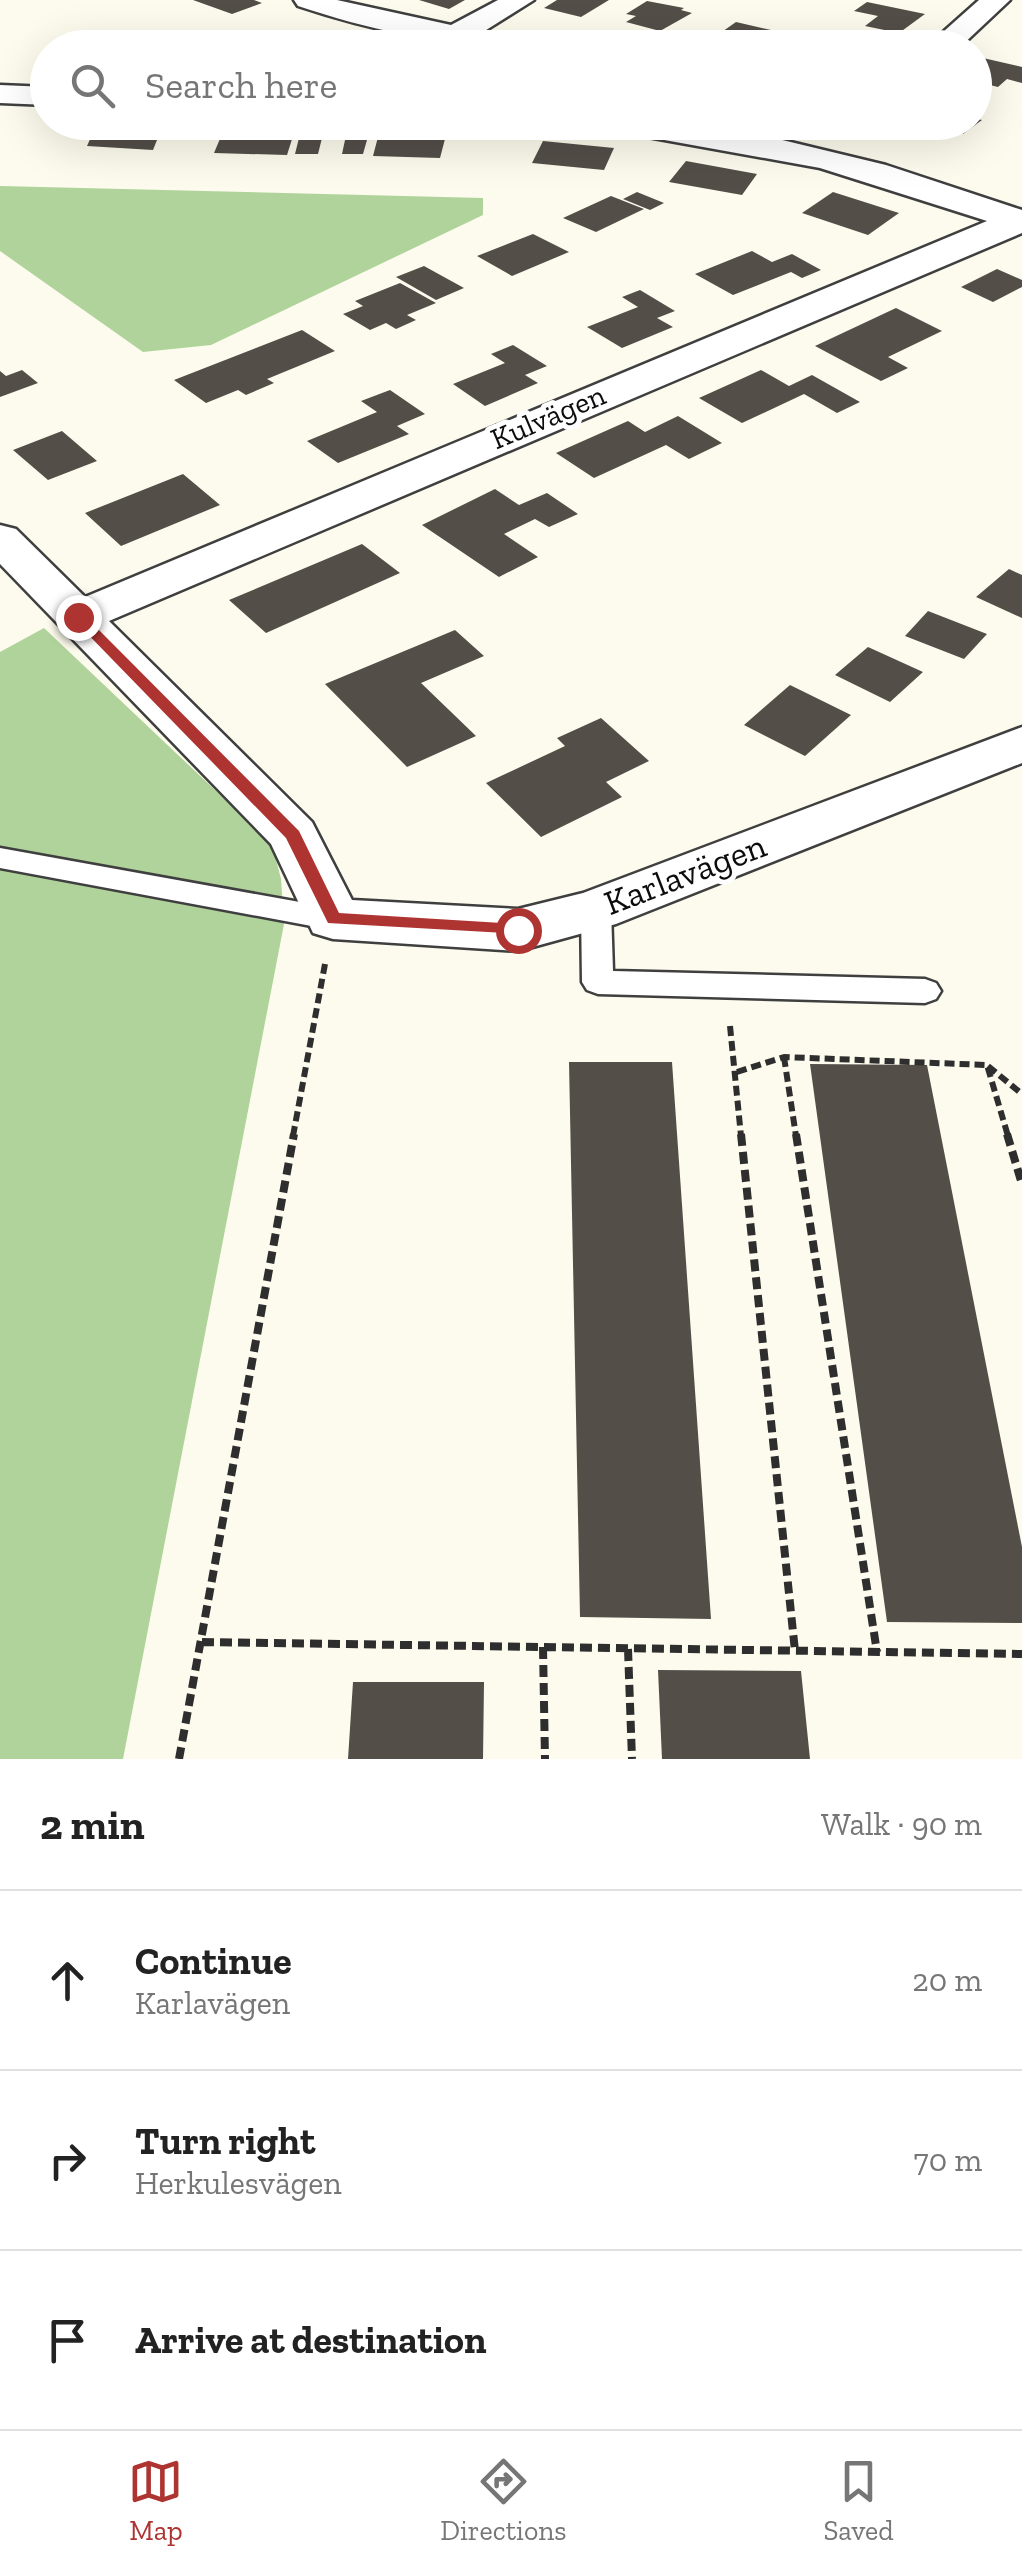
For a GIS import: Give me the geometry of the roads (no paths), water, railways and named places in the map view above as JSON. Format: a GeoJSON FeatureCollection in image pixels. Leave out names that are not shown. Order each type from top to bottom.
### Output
{"type":"FeatureCollection","features":[{"type":"Feature","properties":{"kind":"street"},"geometry":{"type":"LineString","coordinates":[[308,0],[357,16],[430,30]]}},
{"type":"Feature","properties":{"kind":"street"},"geometry":{"type":"LineString","coordinates":[[465,30],[520,0]]}},
{"type":"Feature","properties":{"kind":"street"},"geometry":{"type":"LineString","coordinates":[[961,30],[996,0]]}},
{"type":"Feature","properties":{"kind":"street"},"geometry":{"type":"LineString","coordinates":[[0,94],[30,95]]}},
{"type":"Feature","properties":{"kind":"street"},"geometry":{"type":"LineString","coordinates":[[790,140],[828,143],[1021,221]]}},
{"type":"Feature","properties":{"kind":"street","name":"Kulvägen"},"geometry":{"type":"LineString","coordinates":[[78,617],[1021,221]]}},
{"type":"Feature","properties":{"kind":"street"},"geometry":{"type":"LineString","coordinates":[[0,538],[293,835],[334,919]]}},
{"type":"Feature","properties":{"kind":"street","name":"Karlavägen"},"geometry":{"type":"LineString","coordinates":[[334,919],[518,930],[596,910],[1022,744]]}},
{"type":"Feature","properties":{"kind":"lane"},"geometry":{"type":"LineString","coordinates":[[0,858],[334,919]]}},
{"type":"Feature","properties":{"kind":"lane"},"geometry":{"type":"LineString","coordinates":[[596,910],[598,982],[926,992]]}}]}
